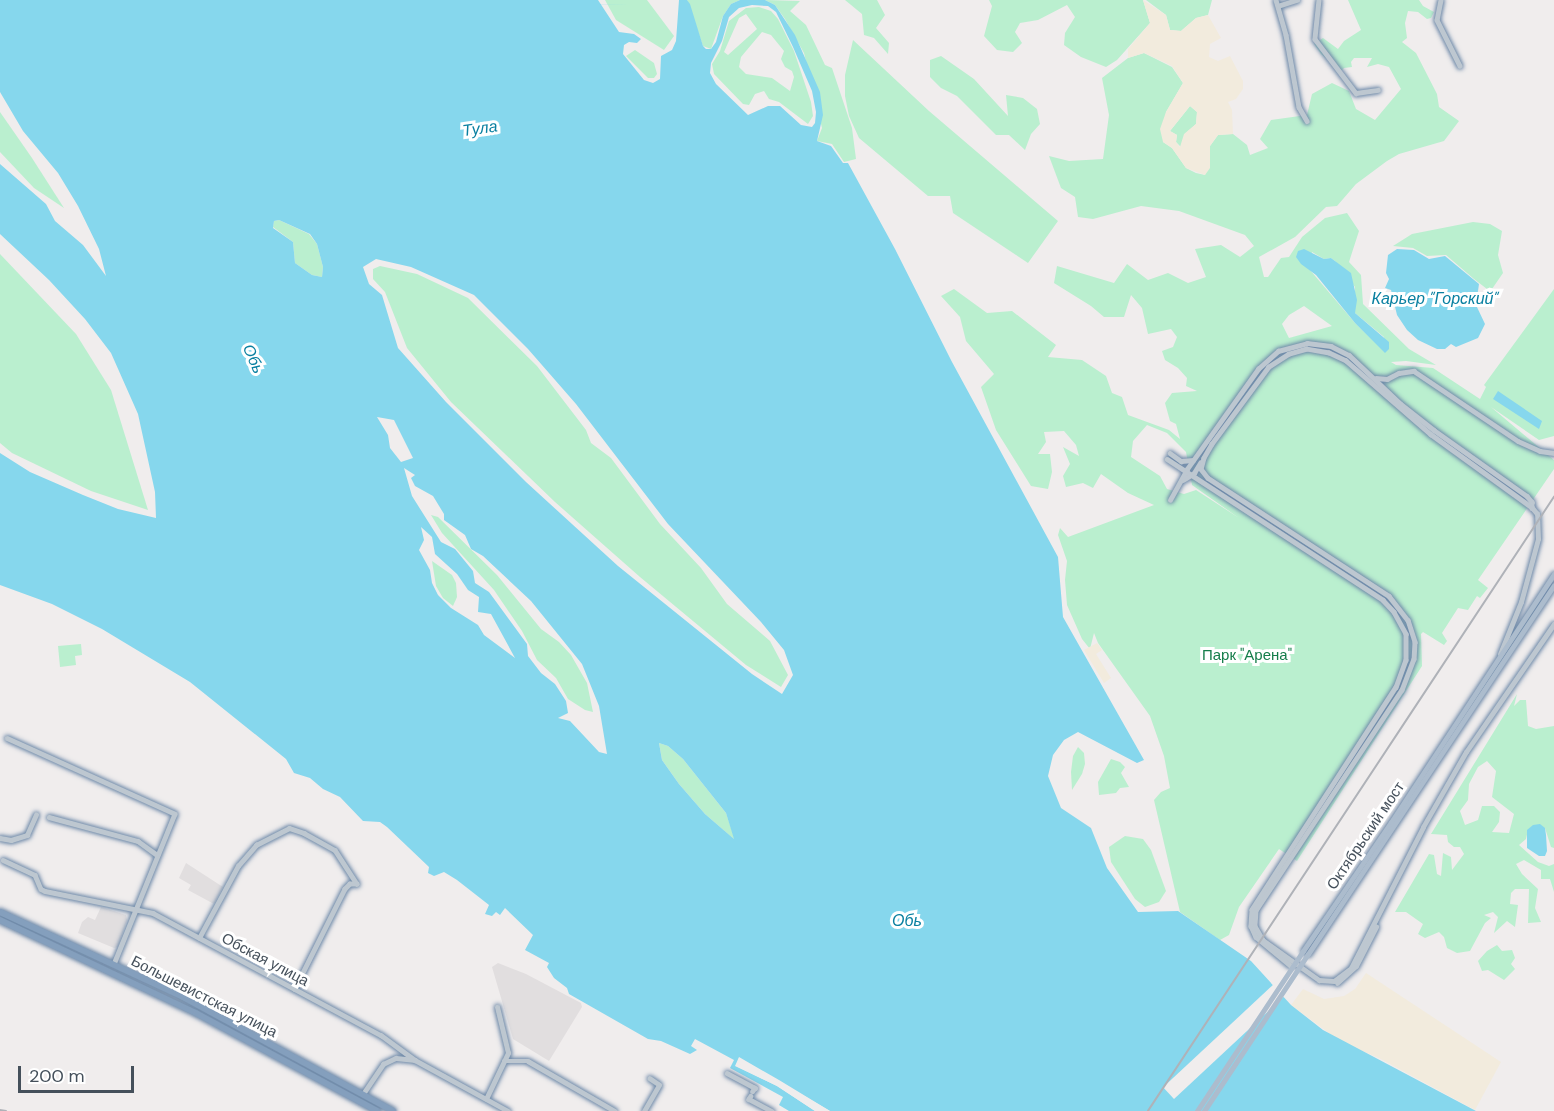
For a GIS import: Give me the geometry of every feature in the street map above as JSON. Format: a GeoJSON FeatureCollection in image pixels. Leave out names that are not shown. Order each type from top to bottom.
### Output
{"type":"FeatureCollection","features":[{"type":"Feature","properties":{"kind":"highway","name":"Большевистская улица"},"geometry":{"type":"LineString","coordinates":[[0,912],[191,1001],[393,1111]]}},
{"type":"Feature","properties":{"kind":"highway","name":"Большевистская улица"},"geometry":{"type":"LineString","coordinates":[[0,920],[196,1013],[377,1111]]}},
{"type":"Feature","properties":{"kind":"main road","name":"Октябрьский мост"},"geometry":{"type":"LineString","coordinates":[[1204,1111],[1305,952],[1554,573]]}},
{"type":"Feature","properties":{"kind":"main road","name":"Октябрьский мост"},"geometry":{"type":"LineString","coordinates":[[1197,1111],[1554,585]]}},
{"type":"Feature","properties":{"kind":"street"},"geometry":{"type":"LineString","coordinates":[[1276,0],[1286,35],[1299,107],[1306,121]]}},
{"type":"Feature","properties":{"kind":"street"},"geometry":{"type":"LineString","coordinates":[[1278,6],[1297,0]]}},
{"type":"Feature","properties":{"kind":"street"},"geometry":{"type":"LineString","coordinates":[[1319,0],[1315,39],[1356,93],[1378,90]]}},
{"type":"Feature","properties":{"kind":"street"},"geometry":{"type":"LineString","coordinates":[[1441,0],[1437,20],[1460,66]]}},
{"type":"Feature","properties":{"kind":"street"},"geometry":{"type":"LineString","coordinates":[[1204,475],[1201,469],[1204,458],[1248,382],[1268,358],[1286,347],[1301,344],[1331,346],[1375,378],[1386,392]]}},
{"type":"Feature","properties":{"kind":"street"},"geometry":{"type":"LineString","coordinates":[[1191,470],[1196,458],[1253,386],[1280,359],[1307,349],[1329,352],[1358,366],[1431,435],[1472,460],[1537,514],[1538,539],[1521,602],[1498,658]]}},
{"type":"Feature","properties":{"kind":"street"},"geometry":{"type":"LineString","coordinates":[[1375,378],[1381,380],[1414,371],[1518,441],[1540,451],[1554,453]]}},
{"type":"Feature","properties":{"kind":"street"},"geometry":{"type":"LineString","coordinates":[[1386,392],[1391,376]]}},
{"type":"Feature","properties":{"kind":"street"},"geometry":{"type":"LineString","coordinates":[[1248,382],[1253,386]]}},
{"type":"Feature","properties":{"kind":"street"},"geometry":{"type":"LineString","coordinates":[[1170,453],[1199,479],[1389,596],[1400,608],[1413,632],[1414,659],[1402,690],[1256,911],[1255,926],[1263,940],[1323,982],[1339,979],[1351,968],[1466,752],[1554,624]]}},
{"type":"Feature","properties":{"kind":"street"},"geometry":{"type":"LineString","coordinates":[[1181,461],[1196,458]]}},
{"type":"Feature","properties":{"kind":"street"},"geometry":{"type":"LineString","coordinates":[[1170,501],[1183,480],[1204,458]]}},
{"type":"Feature","properties":{"kind":"street"},"geometry":{"type":"LineString","coordinates":[[1167,459],[1178,466],[1204,475],[1280,529]]}},
{"type":"Feature","properties":{"kind":"street"},"geometry":{"type":"LineString","coordinates":[[1178,466],[1183,480]]}},
{"type":"Feature","properties":{"kind":"street"},"geometry":{"type":"LineString","coordinates":[[1183,480],[1199,479]]}},
{"type":"Feature","properties":{"kind":"street"},"geometry":{"type":"LineString","coordinates":[[1338,566],[1383,600],[1394,612],[1406,634],[1406,660],[1396,687],[1256,902],[1250,918],[1253,932],[1260,942],[1322,984],[1331,985],[1342,981],[1356,966],[1445,791],[1483,729],[1554,629]]}},
{"type":"Feature","properties":{"kind":"street"},"geometry":{"type":"LineString","coordinates":[[8,738],[174,814],[114,964]]}},
{"type":"Feature","properties":{"kind":"street"},"geometry":{"type":"LineString","coordinates":[[0,838],[11,840],[27,835],[36,815]]}},
{"type":"Feature","properties":{"kind":"street"},"geometry":{"type":"LineString","coordinates":[[49,817],[138,841],[156,855]]}},
{"type":"Feature","properties":{"kind":"street"},"geometry":{"type":"LineString","coordinates":[[199,938],[238,866],[256,845],[289,828],[295,828],[320,841],[338,853],[357,884],[345,889],[294,989]]}},
{"type":"Feature","properties":{"kind":"street","name":"Обская улица"},"geometry":{"type":"LineString","coordinates":[[3,860],[35,875],[41,889],[45,891],[153,913],[381,1035],[415,1060],[508,1111]]}},
{"type":"Feature","properties":{"kind":"street"},"geometry":{"type":"LineString","coordinates":[[486,1099],[504,1061],[507,1047],[497,1007]]}},
{"type":"Feature","properties":{"kind":"street"},"geometry":{"type":"LineString","coordinates":[[363,1094],[383,1064],[396,1058],[415,1060]]}},
{"type":"Feature","properties":{"kind":"street"},"geometry":{"type":"LineString","coordinates":[[504,1061],[528,1061],[615,1111]]}},
{"type":"Feature","properties":{"kind":"street"},"geometry":{"type":"LineString","coordinates":[[727,1073],[755,1088],[749,1099],[771,1111]]}},
{"type":"Feature","properties":{"kind":"street"},"geometry":{"type":"LineString","coordinates":[[644,1111],[659,1084],[650,1080]]}},
{"type":"Feature","properties":{"kind":"shaded area"},"geometry":{"type":"Polygon","coordinates":[[[186,863],[223,887],[214,904],[188,890],[191,885],[179,878],[186,863]]]}},
{"type":"Feature","properties":{"kind":"shaded area"},"geometry":{"type":"Polygon","coordinates":[[[101,907],[126,915],[127,920],[118,947],[114,948],[78,933],[82,922],[88,917],[95,920],[101,907]]]}},
{"type":"Feature","properties":{"kind":"shaded area"},"geometry":{"type":"Polygon","coordinates":[[[498,963],[526,974],[581,1003],[582,1007],[549,1061],[513,1039],[492,967],[498,963]]]}},
{"type":"Feature","properties":{"kind":"green space"},"geometry":{"type":"Polygon","coordinates":[[[605,0],[647,0],[674,36],[664,50],[616,20],[605,0]]]}},
{"type":"Feature","properties":{"kind":"green space"},"geometry":{"type":"Polygon","coordinates":[[[687,0],[740,0],[731,4],[723,16],[711,49],[703,46],[687,0]]]}},
{"type":"Feature","properties":{"kind":"green space"},"geometry":{"type":"Polygon","coordinates":[[[765,0],[800,1],[790,11],[806,25],[825,65],[832,68],[852,128],[856,159],[844,162],[832,144],[817,141],[822,128],[804,53],[775,5],[765,0]]]}},
{"type":"Feature","properties":{"kind":"green space"},"geometry":{"type":"Polygon","coordinates":[[[845,0],[877,0],[885,15],[876,28],[889,43],[888,54],[874,38],[864,35],[862,14],[845,0]]]}},
{"type":"Feature","properties":{"kind":"green space"},"geometry":{"type":"Polygon","coordinates":[[[989,0],[1143,0],[1150,23],[1117,60],[1106,67],[1081,57],[1064,45],[1065,33],[1075,17],[1067,5],[1038,20],[1020,23],[1015,32],[1022,43],[1013,52],[997,50],[984,36],[992,6],[989,0]]]}},
{"type":"Feature","properties":{"kind":"green space"},"geometry":{"type":"Polygon","coordinates":[[[1146,0],[1212,0],[1208,15],[1196,18],[1181,31],[1170,30],[1166,15],[1146,0]]]}},
{"type":"Feature","properties":{"kind":"green space","name":"Парк \"Арена\""},"geometry":{"type":"Polygon","coordinates":[[[1348,0],[1419,0],[1423,6],[1434,12],[1431,18],[1427,19],[1418,12],[1408,11],[1405,23],[1407,38],[1402,42],[1416,53],[1437,94],[1439,107],[1459,121],[1444,141],[1399,154],[1387,161],[1356,184],[1337,206],[1326,207],[1295,237],[1259,257],[1264,277],[1268,277],[1281,258],[1289,257],[1302,237],[1325,218],[1347,213],[1359,231],[1349,262],[1361,275],[1363,304],[1409,349],[1436,365],[1406,361],[1391,362],[1396,365],[1433,368],[1480,399],[1486,387],[1484,385],[1554,289],[1554,436],[1539,440],[1491,407],[1554,460],[1554,469],[1478,580],[1488,588],[1480,598],[1477,596],[1468,610],[1458,608],[1442,633],[1447,641],[1444,645],[1423,632],[1421,634],[1422,666],[1297,861],[1279,849],[1239,907],[1229,935],[1220,940],[1180,912],[1154,800],[1161,792],[1170,788],[1164,756],[1150,716],[1098,643],[1094,633],[1090,649],[1082,639],[1067,605],[1065,580],[1067,561],[1058,535],[1060,528],[1068,537],[1154,505],[1128,493],[1101,474],[1093,488],[1083,483],[1066,487],[1063,476],[1070,464],[1063,447],[1079,456],[1076,445],[1064,431],[1044,432],[1046,442],[1038,454],[1050,454],[1052,472],[1048,489],[1031,486],[996,430],[981,387],[994,374],[966,341],[960,317],[941,296],[954,289],[987,313],[1012,311],[1056,345],[1048,357],[1082,360],[1106,376],[1112,393],[1122,397],[1128,415],[1169,430],[1180,439],[1176,424],[1170,421],[1165,403],[1172,393],[1197,391],[1186,386],[1187,378],[1178,368],[1165,360],[1162,351],[1173,347],[1177,337],[1171,329],[1148,334],[1142,308],[1131,295],[1124,317],[1104,317],[1054,283],[1057,266],[1114,283],[1127,264],[1148,280],[1168,273],[1188,283],[1206,277],[1195,249],[1221,245],[1240,257],[1254,246],[1245,235],[1179,211],[1141,206],[1093,219],[1078,217],[1075,197],[1061,188],[1049,156],[1069,161],[1103,159],[1109,115],[1102,78],[1128,58],[1144,53],[1172,67],[1183,83],[1166,112],[1163,142],[1172,148],[1186,168],[1196,173],[1205,175],[1210,146],[1218,135],[1233,134],[1247,145],[1250,155],[1268,148],[1260,139],[1271,120],[1307,115],[1312,94],[1332,83],[1349,91],[1356,109],[1375,120],[1401,89],[1389,67],[1378,64],[1367,67],[1372,58],[1354,58],[1351,62],[1352,67],[1341,71],[1321,54],[1314,44],[1323,38],[1338,49],[1344,41],[1361,30],[1348,0]],[[1312,252],[1310,270],[1355,323],[1385,352],[1384,337],[1355,313],[1355,287],[1335,261],[1331,258],[1324,259],[1312,252]],[[1304,306],[1289,315],[1282,324],[1289,338],[1332,326],[1304,306]],[[1147,425],[1133,441],[1131,457],[1160,476],[1167,489],[1184,494],[1196,490],[1239,518],[1192,485],[1186,452],[1167,433],[1147,425]]]}},
{"type":"Feature","properties":{"kind":"green space"},"geometry":{"type":"Polygon","coordinates":[[[759,7],[771,11],[778,19],[794,51],[811,102],[813,116],[808,124],[779,102],[769,99],[764,91],[755,94],[749,105],[743,104],[714,74],[712,64],[720,51],[729,21],[746,8],[759,7]],[[746,14],[739,18],[724,52],[728,55],[757,29],[746,14]],[[762,32],[741,57],[739,67],[746,74],[772,78],[790,91],[794,77],[792,71],[785,67],[781,59],[784,51],[771,35],[762,32]]]}},
{"type":"Feature","properties":{"kind":"green space"},"geometry":{"type":"Polygon","coordinates":[[[853,40],[929,111],[1058,221],[1028,263],[953,213],[950,196],[928,196],[859,138],[849,116],[845,96],[845,75],[853,40]]]}},
{"type":"Feature","properties":{"kind":"green space"},"geometry":{"type":"Polygon","coordinates":[[[635,50],[654,63],[657,74],[654,78],[648,78],[626,56],[635,50]]]}},
{"type":"Feature","properties":{"kind":"green space"},"geometry":{"type":"Polygon","coordinates":[[[941,56],[974,79],[1008,116],[1006,95],[1023,98],[1037,109],[1040,124],[1031,134],[1025,150],[1009,135],[996,135],[957,96],[941,88],[930,77],[930,60],[941,56]]]}},
{"type":"Feature","properties":{"kind":"green space"},"geometry":{"type":"Polygon","coordinates":[[[1190,106],[1197,112],[1196,124],[1187,132],[1181,147],[1176,142],[1177,135],[1170,131],[1190,106]]]}},
{"type":"Feature","properties":{"kind":"green space"},"geometry":{"type":"Polygon","coordinates":[[[0,112],[64,208],[34,188],[0,152],[0,112]]]}},
{"type":"Feature","properties":{"kind":"green space"},"geometry":{"type":"Polygon","coordinates":[[[279,220],[309,234],[317,244],[323,267],[322,277],[312,275],[295,263],[293,242],[273,227],[274,221],[279,220]]]}},
{"type":"Feature","properties":{"kind":"green space"},"geometry":{"type":"Polygon","coordinates":[[[1473,222],[1490,224],[1502,231],[1498,255],[1503,273],[1492,289],[1487,289],[1446,255],[1427,256],[1413,248],[1393,246],[1412,234],[1473,222]]]}},
{"type":"Feature","properties":{"kind":"green space"},"geometry":{"type":"Polygon","coordinates":[[[0,254],[76,334],[111,390],[148,510],[91,491],[12,453],[0,443],[0,254]]]}},
{"type":"Feature","properties":{"kind":"green space"},"geometry":{"type":"Polygon","coordinates":[[[380,266],[417,274],[468,298],[537,366],[586,430],[591,443],[611,458],[660,524],[701,568],[727,604],[770,641],[788,675],[781,687],[746,665],[640,577],[555,502],[451,402],[407,348],[385,292],[373,279],[373,269],[380,266]]]}},
{"type":"Feature","properties":{"kind":"green space"},"geometry":{"type":"Polygon","coordinates":[[[431,515],[438,517],[497,575],[541,629],[559,642],[571,655],[587,683],[593,712],[585,710],[568,699],[556,678],[537,660],[522,631],[494,590],[442,533],[431,515]]]}},
{"type":"Feature","properties":{"kind":"green space"},"geometry":{"type":"Polygon","coordinates":[[[432,561],[452,575],[456,583],[457,597],[453,606],[443,598],[436,586],[432,561]]]}},
{"type":"Feature","properties":{"kind":"green space"},"geometry":{"type":"Polygon","coordinates":[[[81,644],[82,655],[75,656],[76,665],[60,667],[58,646],[81,644]]]}},
{"type":"Feature","properties":{"kind":"green space"},"geometry":{"type":"Polygon","coordinates":[[[1517,694],[1514,706],[1520,700],[1526,700],[1528,726],[1536,729],[1554,726],[1554,848],[1551,847],[1545,828],[1528,830],[1526,839],[1519,845],[1538,862],[1549,866],[1554,864],[1554,892],[1550,879],[1541,879],[1541,870],[1524,860],[1516,864],[1522,874],[1538,889],[1535,908],[1541,922],[1528,923],[1529,889],[1515,889],[1511,893],[1510,904],[1518,905],[1515,927],[1507,921],[1494,933],[1498,917],[1493,912],[1484,915],[1491,918],[1485,923],[1470,951],[1457,953],[1447,948],[1444,937],[1439,932],[1425,938],[1418,934],[1423,924],[1406,912],[1395,912],[1429,854],[1434,855],[1437,874],[1441,876],[1443,853],[1451,857],[1452,870],[1464,854],[1460,847],[1454,847],[1448,842],[1447,835],[1431,834],[1517,694]],[[1487,761],[1478,767],[1469,784],[1468,800],[1460,811],[1465,825],[1478,820],[1482,806],[1494,806],[1500,812],[1499,822],[1492,832],[1509,833],[1514,814],[1492,797],[1496,771],[1487,761]]]}},
{"type":"Feature","properties":{"kind":"green space"},"geometry":{"type":"Polygon","coordinates":[[[659,743],[668,746],[683,759],[726,813],[735,840],[705,814],[679,784],[662,760],[659,743]]]}},
{"type":"Feature","properties":{"kind":"green space"},"geometry":{"type":"Polygon","coordinates":[[[1078,747],[1084,753],[1085,764],[1072,790],[1073,756],[1078,747]]]}},
{"type":"Feature","properties":{"kind":"green space"},"geometry":{"type":"Polygon","coordinates":[[[1111,759],[1120,762],[1125,767],[1121,773],[1129,787],[1120,788],[1116,793],[1099,795],[1098,782],[1111,759]]]}},
{"type":"Feature","properties":{"kind":"green space"},"geometry":{"type":"Polygon","coordinates":[[[1125,836],[1143,839],[1151,850],[1166,891],[1159,902],[1145,907],[1135,899],[1111,862],[1109,847],[1125,836]]]}},
{"type":"Feature","properties":{"kind":"green space"},"geometry":{"type":"Polygon","coordinates":[[[1497,945],[1502,951],[1512,950],[1515,958],[1511,964],[1515,969],[1504,980],[1488,970],[1482,971],[1478,961],[1487,951],[1497,945]]]}},
{"type":"Feature","properties":{"kind":"sand"},"geometry":{"type":"Polygon","coordinates":[[[1143,0],[1166,15],[1170,30],[1181,31],[1196,18],[1208,15],[1221,38],[1210,44],[1209,57],[1218,61],[1230,56],[1243,81],[1243,89],[1236,99],[1228,102],[1232,110],[1233,134],[1218,135],[1210,146],[1210,168],[1205,175],[1186,168],[1172,148],[1163,142],[1160,129],[1166,112],[1183,83],[1172,66],[1144,53],[1128,58],[1128,49],[1150,23],[1143,0]],[[1190,106],[1170,131],[1177,135],[1176,142],[1180,147],[1184,134],[1196,124],[1197,112],[1190,106]]]}},
{"type":"Feature","properties":{"kind":"sand"},"geometry":{"type":"Polygon","coordinates":[[[1097,643],[1102,650],[1096,654],[1111,678],[1104,683],[1084,650],[1097,643]]]}},
{"type":"Feature","properties":{"kind":"sand"},"geometry":{"type":"Polygon","coordinates":[[[1366,973],[1501,1062],[1475,1110],[1379,1058],[1341,1042],[1291,1005],[1303,989],[1324,999],[1344,996],[1355,989],[1366,973]]]}},
{"type":"Feature","properties":{"kind":"water","name":"Обь"},"geometry":{"type":"Polygon","coordinates":[[[0,0],[598,0],[619,32],[634,34],[641,39],[637,43],[629,42],[624,45],[623,54],[644,80],[653,83],[660,79],[661,56],[672,50],[676,41],[679,0],[687,0],[690,4],[703,46],[706,49],[711,49],[716,42],[723,16],[731,4],[740,0],[765,0],[775,5],[795,35],[820,92],[823,115],[817,141],[831,146],[843,163],[848,163],[895,249],[952,362],[1058,557],[1063,617],[1144,760],[1137,763],[1078,732],[1064,740],[1053,755],[1048,776],[1061,808],[1091,828],[1107,868],[1138,912],[1178,911],[1251,961],[1291,1005],[1323,1030],[1476,1111],[830,1111],[739,1058],[736,1066],[777,1086],[815,1111],[789,1111],[779,1105],[783,1097],[730,1068],[734,1060],[695,1039],[691,1046],[697,1050],[690,1054],[661,1041],[648,1039],[569,994],[567,988],[554,978],[547,967],[549,963],[525,950],[533,935],[505,908],[500,915],[496,912],[492,916],[485,914],[489,905],[444,872],[434,876],[428,873],[429,867],[387,827],[380,822],[363,821],[340,797],[323,789],[310,778],[294,773],[286,759],[190,682],[102,629],[52,604],[0,585],[0,453],[30,472],[83,495],[118,509],[156,518],[155,492],[138,414],[111,353],[85,319],[49,280],[0,234],[0,164],[46,204],[55,221],[83,245],[106,276],[99,249],[78,206],[58,173],[23,131],[0,92],[0,0]],[[752,5],[739,8],[729,17],[722,41],[711,63],[710,73],[716,84],[748,115],[768,106],[780,106],[801,125],[812,127],[815,123],[816,112],[812,91],[776,12],[768,6],[752,5]],[[279,220],[274,221],[273,228],[293,242],[295,263],[312,275],[322,277],[323,267],[317,244],[310,234],[279,220]],[[376,259],[363,267],[369,284],[382,295],[398,348],[446,402],[526,482],[618,566],[752,674],[782,694],[793,675],[784,650],[761,622],[668,524],[576,404],[528,349],[474,295],[411,267],[376,259]],[[377,417],[388,435],[390,448],[401,462],[413,458],[394,420],[377,417]],[[404,468],[412,496],[441,542],[455,549],[473,571],[475,583],[489,592],[527,644],[528,656],[541,673],[555,684],[566,701],[568,713],[558,718],[570,721],[599,752],[607,754],[599,706],[582,664],[531,601],[483,556],[471,549],[465,535],[444,520],[444,514],[433,496],[415,486],[411,478],[415,475],[404,468]],[[421,527],[424,540],[419,550],[430,570],[432,583],[438,595],[451,608],[478,625],[484,635],[515,658],[491,614],[478,612],[479,597],[468,590],[457,574],[435,554],[432,537],[421,527]],[[659,743],[662,760],[705,814],[734,839],[726,813],[683,759],[668,746],[659,743]]]}},
{"type":"Feature","properties":{"kind":"water"},"geometry":{"type":"Polygon","coordinates":[[[1304,249],[1324,259],[1331,258],[1351,273],[1357,300],[1355,313],[1389,342],[1389,349],[1385,353],[1355,323],[1316,275],[1301,264],[1296,257],[1298,251],[1304,249]]]}},
{"type":"Feature","properties":{"kind":"water","name":"Карьер \"Горский\""},"geometry":{"type":"Polygon","coordinates":[[[1397,249],[1414,250],[1429,259],[1445,256],[1479,284],[1476,305],[1485,324],[1478,338],[1456,347],[1451,344],[1445,349],[1437,349],[1418,340],[1407,330],[1397,315],[1391,290],[1385,288],[1389,279],[1386,273],[1388,255],[1397,249]]]}},
{"type":"Feature","properties":{"kind":"water"},"geometry":{"type":"Polygon","coordinates":[[[1498,391],[1542,421],[1539,429],[1493,399],[1498,391]]]}},
{"type":"Feature","properties":{"kind":"water"},"geometry":{"type":"Polygon","coordinates":[[[1540,824],[1545,828],[1547,851],[1545,856],[1539,856],[1527,848],[1527,830],[1533,825],[1540,824]]]}},
{"type":"Feature","properties":{"kind":"pier"},"geometry":{"type":"Polygon","coordinates":[[[1275,983],[1286,995],[1174,1099],[1163,1087],[1275,983]]]}},
{"type":"Feature","properties":{"kind":"pier"},"geometry":{"type":"Polygon","coordinates":[[[739,1057],[830,1111],[825,1111],[777,1082],[741,1061],[739,1064],[778,1083],[818,1111],[777,1086],[735,1066],[739,1057]]]}},
{"type":"Feature","properties":{"kind":"railway"},"geometry":{"type":"LineString","coordinates":[[1148,1111],[1554,497]]}},
{"type":"Feature","properties":{"kind":"railway"},"geometry":{"type":"LineString","coordinates":[[0,1110],[6,1111]]}},
{"type":"Feature","properties":{"kind":"water label","name":"Тула"},"geometry":{"type":"Point","coordinates":[480,129]}}]}
